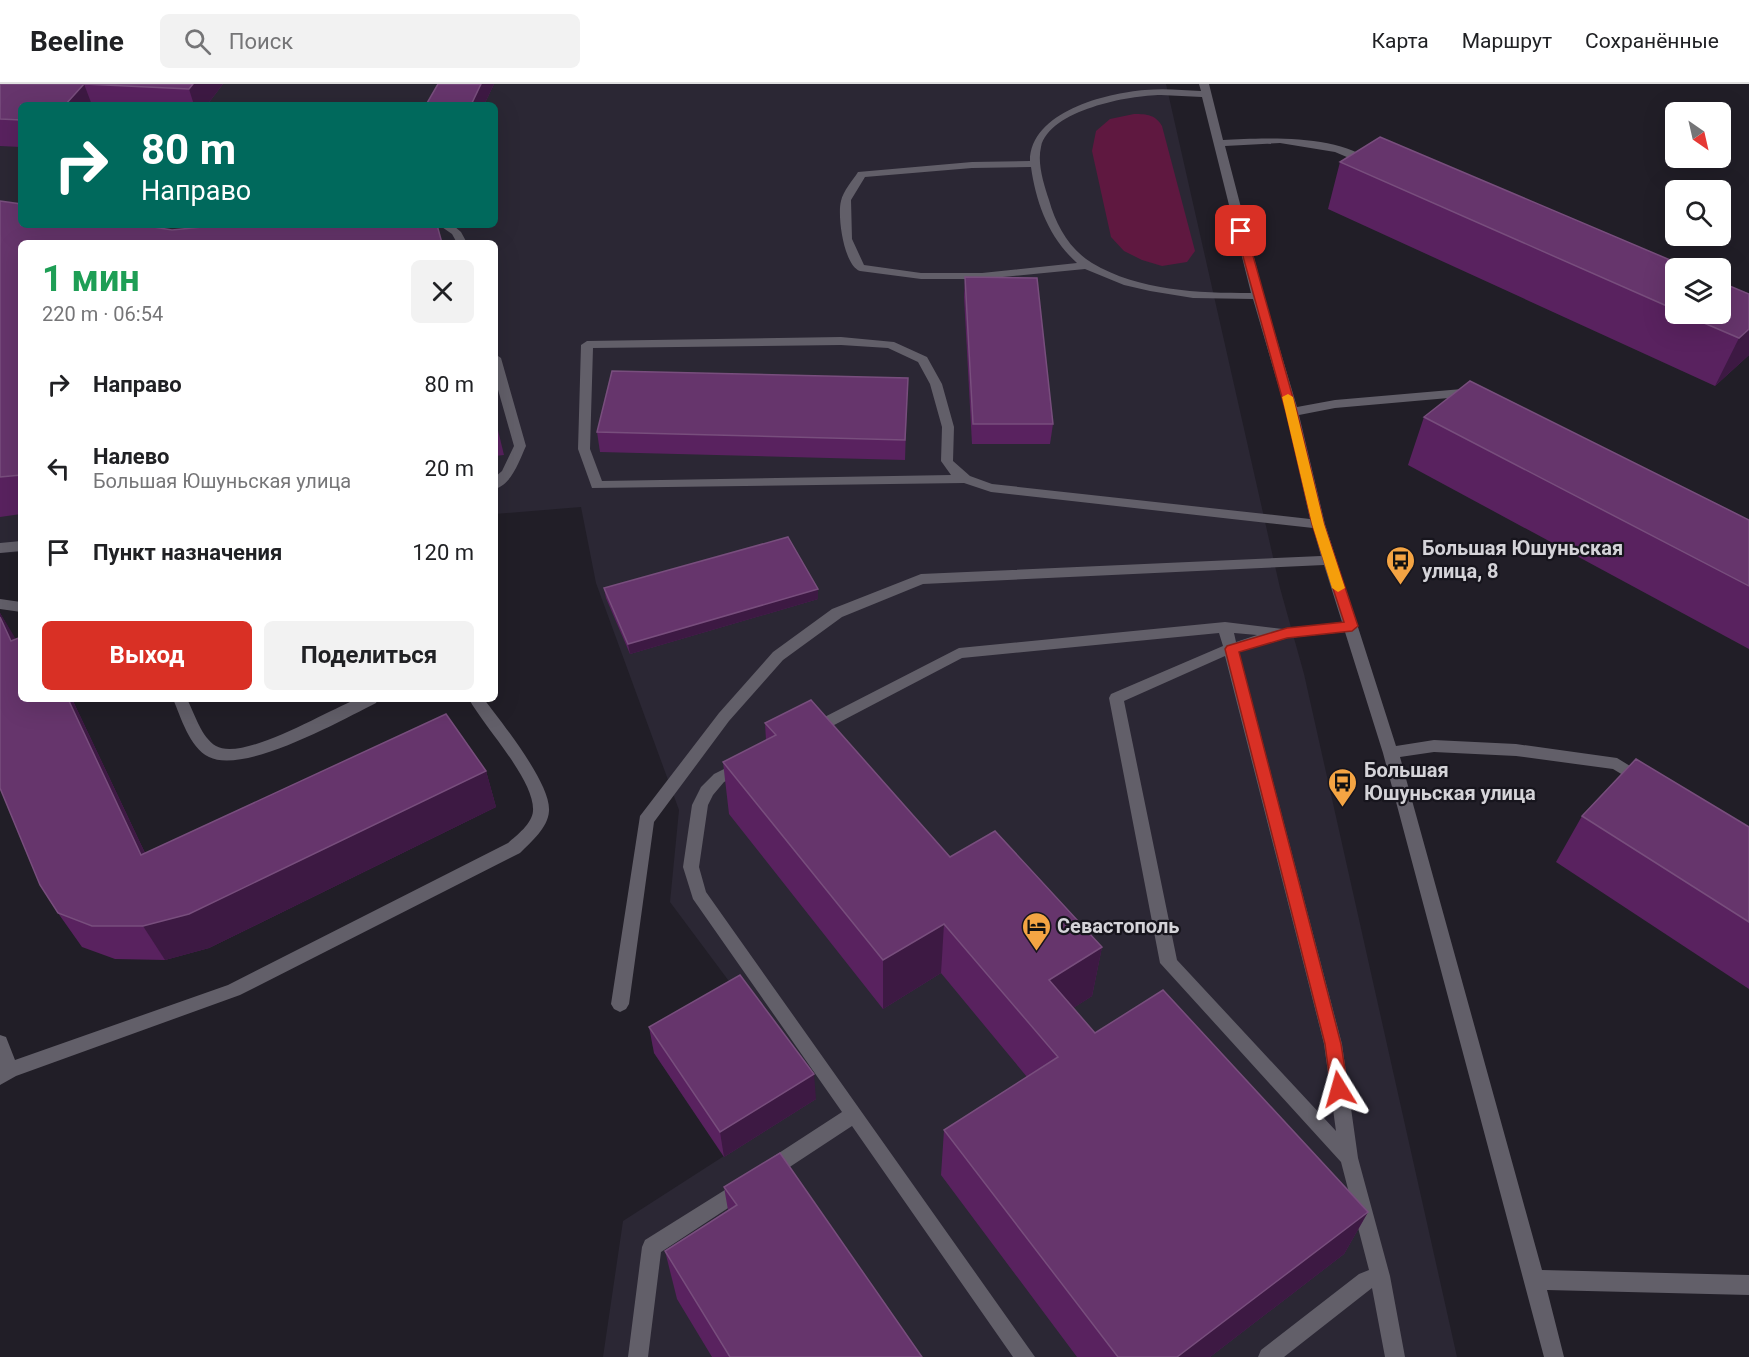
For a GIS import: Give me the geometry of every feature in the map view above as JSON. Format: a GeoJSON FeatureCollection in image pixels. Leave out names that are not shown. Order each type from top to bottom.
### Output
{"type":"FeatureCollection","features":[{"type":"Feature","properties":{"kind":"street"},"geometry":{"type":"LineString","coordinates":[[1258,296],[1218,297],[1177,292],[1121,280],[1087,265],[1064,243],[1047,215],[1036,164],[1038,142],[1054,124],[1084,107],[1136,94],[1206,89],[1258,296],[1292,412],[1318,524],[1391,753],[1554,1357]]}},
{"type":"Feature","properties":{"kind":"street"},"geometry":{"type":"LineString","coordinates":[[1219,143],[1280,140],[1338,149],[1381,169]]}},
{"type":"Feature","properties":{"kind":"street"},"geometry":{"type":"LineString","coordinates":[[1036,164],[972,165],[862,174],[846,200],[847,239],[860,268],[921,276],[982,276],[1087,265]]}},
{"type":"Feature","properties":{"kind":"street"},"geometry":{"type":"LineString","coordinates":[[965,479],[597,485],[584,449],[587,345],[842,341],[890,345],[923,360],[936,384],[948,427],[947,461],[953,470],[965,479],[990,488],[1318,524]]}},
{"type":"Feature","properties":{"kind":"street"},"geometry":{"type":"LineString","coordinates":[[498,369],[520,446],[507,473],[498,482]]}},
{"type":"Feature","properties":{"kind":"street"},"geometry":{"type":"LineString","coordinates":[[1292,412],[1335,404],[1462,393],[1483,404]]}},
{"type":"Feature","properties":{"kind":"street"},"geometry":{"type":"LineString","coordinates":[[0,548],[18,546]]}},
{"type":"Feature","properties":{"kind":"street"},"geometry":{"type":"LineString","coordinates":[[620,1004],[646,820],[724,717],[777,656],[837,612],[921,579],[1330,560]]}},
{"type":"Feature","properties":{"kind":"street"},"geometry":{"type":"LineString","coordinates":[[0,604],[18,607]]}},
{"type":"Feature","properties":{"kind":"street"},"geometry":{"type":"LineString","coordinates":[[1349,1158],[1169,963],[1116,698],[1232,649],[1287,633],[1352,626]]}},
{"type":"Feature","properties":{"kind":"street"},"geometry":{"type":"LineString","coordinates":[[802,735],[960,653],[1225,627],[1287,633]]}},
{"type":"Feature","properties":{"kind":"street"},"geometry":{"type":"LineString","coordinates":[[1225,627],[1333,1044],[1349,1158],[1380,1276],[1395,1357]]}},
{"type":"Feature","properties":{"kind":"street"},"geometry":{"type":"LineString","coordinates":[[182,702],[202,740],[215,753],[234,755],[258,750],[364,702]]}},
{"type":"Feature","properties":{"kind":"street"},"geometry":{"type":"LineString","coordinates":[[0,1043],[5,1074],[234,990],[514,848],[533,830],[541,810],[538,790],[478,702]]}},
{"type":"Feature","properties":{"kind":"street"},"geometry":{"type":"LineString","coordinates":[[1391,753],[1434,746],[1538,753],[1617,764],[1657,789]]}},
{"type":"Feature","properties":{"kind":"street"},"geometry":{"type":"LineString","coordinates":[[750,762],[719,778],[707,791],[700,805],[691,867],[699,894],[1025,1357]]}},
{"type":"Feature","properties":{"kind":"street"},"geometry":{"type":"LineString","coordinates":[[638,1357],[652,1247],[854,1115]]}},
{"type":"Feature","properties":{"kind":"street"},"geometry":{"type":"LineString","coordinates":[[1268,1357],[1366,1281],[1380,1276]]}},
{"type":"Feature","properties":{"kind":"street"},"geometry":{"type":"LineString","coordinates":[[1535,1280],[1749,1285]]}},
{"type":"Feature","properties":{"kind":"shaded area"},"geometry":{"type":"Polygon","coordinates":[[[0,84],[1166,84],[1280,588],[1304,674],[1457,1357],[603,1357],[623,1221],[724,1156],[654,1053],[743,1000],[670,902],[679,810],[596,583],[581,507],[498,514],[498,240],[18,240],[18,552],[0,553],[0,84]]]}},
{"type":"Feature","properties":{"kind":"shaded area"},"geometry":{"type":"Polygon","coordinates":[[[1134,114],[1151,116],[1157,119],[1162,126],[1195,251],[1187,262],[1162,266],[1142,260],[1124,251],[1111,237],[1092,151],[1096,131],[1110,119],[1134,114]]]}},
{"type":"Feature","properties":{"kind":"building"},"geometry":{"type":"Polygon","coordinates":[[[0,84],[84,84],[68,102],[18,102],[18,120],[0,119],[0,84]]]}},
{"type":"Feature","properties":{"kind":"building"},"geometry":{"type":"Polygon","coordinates":[[[84,84],[193,84],[189,89],[84,84]]]}},
{"type":"Feature","properties":{"kind":"building"},"geometry":{"type":"Polygon","coordinates":[[[438,84],[481,84],[472,102],[428,102],[438,84]]]}},
{"type":"Feature","properties":{"kind":"building"},"geometry":{"type":"Polygon","coordinates":[[[1380,137],[1665,258],[1665,305],[1340,162],[1380,137]]]}},
{"type":"Feature","properties":{"kind":"building"},"geometry":{"type":"Polygon","coordinates":[[[0,201],[18,204],[18,228],[160,228],[172,230],[192,228],[438,228],[441,240],[18,240],[18,475],[0,477],[0,201]]]}},
{"type":"Feature","properties":{"kind":"building"},"geometry":{"type":"Polygon","coordinates":[[[965,277],[1037,278],[1053,424],[973,424],[965,277]]]}},
{"type":"Feature","properties":{"kind":"building"},"geometry":{"type":"Polygon","coordinates":[[[1731,287],[1749,294],[1749,329],[1739,338],[1706,324],[1731,324],[1731,287]]]}},
{"type":"Feature","properties":{"kind":"building"},"geometry":{"type":"Polygon","coordinates":[[[612,371],[908,378],[905,440],[597,432],[612,371]]]}},
{"type":"Feature","properties":{"kind":"building"},"geometry":{"type":"Polygon","coordinates":[[[1470,381],[1749,520],[1749,586],[1424,417],[1470,381]]]}},
{"type":"Feature","properties":{"kind":"building"},"geometry":{"type":"Polygon","coordinates":[[[788,537],[818,589],[628,644],[604,588],[788,537]]]}},
{"type":"Feature","properties":{"kind":"building"},"geometry":{"type":"Polygon","coordinates":[[[0,617],[11,641],[18,638],[18,702],[69,702],[141,855],[446,714],[486,771],[189,914],[143,926],[92,926],[58,913],[40,885],[0,788],[0,617]]]}},
{"type":"Feature","properties":{"kind":"building"},"geometry":{"type":"Polygon","coordinates":[[[811,700],[950,857],[995,831],[1102,947],[1049,980],[1095,1033],[1163,990],[1368,1212],[1177,1357],[1118,1357],[944,1130],[1058,1057],[944,924],[883,960],[723,762],[776,735],[765,723],[811,700]]]}},
{"type":"Feature","properties":{"kind":"building"},"geometry":{"type":"Polygon","coordinates":[[[1636,759],[1749,827],[1749,922],[1582,816],[1636,759]]]}},
{"type":"Feature","properties":{"kind":"building"},"geometry":{"type":"Polygon","coordinates":[[[740,975],[814,1074],[720,1132],[649,1027],[740,975]]]}},
{"type":"Feature","properties":{"kind":"building"},"geometry":{"type":"Polygon","coordinates":[[[780,1153],[922,1357],[730,1357],[665,1251],[737,1205],[724,1187],[780,1153]]]}},
{"type":"Feature","properties":{"kind":"slow traffic"},"geometry":{"type":"LineString","coordinates":[[1288,397],[1318,524],[1338,588]]}},
{"type":"Feature","properties":{"kind":"place","name":"Большая Юшуньская улица, 8"},"geometry":{"type":"Point","coordinates":[1401,586]}},
{"type":"Feature","properties":{"kind":"place","name":"Большая Юшуньская улица"},"geometry":{"type":"Point","coordinates":[1343,808]}},
{"type":"Feature","properties":{"kind":"place","name":"Севастополь"},"geometry":{"type":"Point","coordinates":[1036,952]}},
{"type":"Feature","properties":{"kind":"route"},"geometry":{"type":"LineString","coordinates":[[1241,231],[1292,412],[1318,524],[1352,626],[1287,633],[1232,649],[1333,1044],[1339,1089]]}}]}
